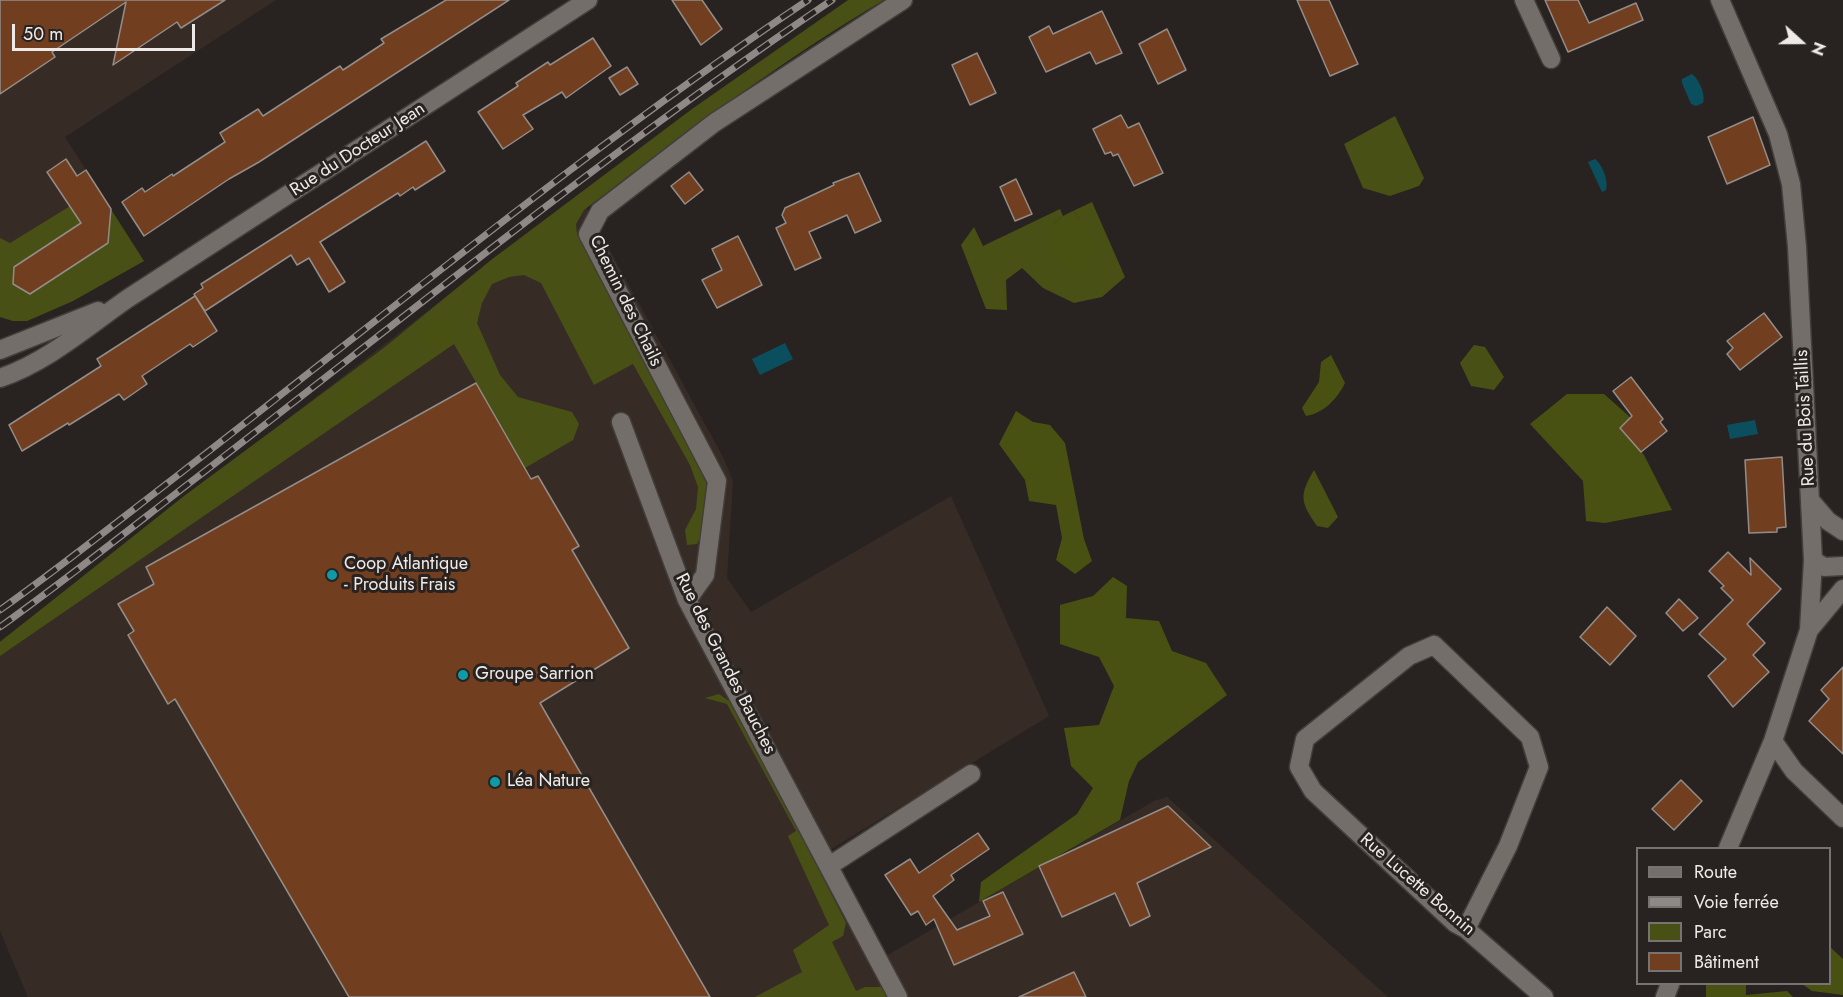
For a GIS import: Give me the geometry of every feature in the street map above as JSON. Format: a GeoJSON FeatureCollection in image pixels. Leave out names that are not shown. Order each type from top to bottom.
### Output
{"type":"FeatureCollection","features":[{"type":"Feature","properties":{"kind":"street","name":"Rue du Docteur Jean"},"geometry":{"type":"LineString","coordinates":[[0,378],[18,372],[43,357],[127,299],[588,0]]}},
{"type":"Feature","properties":{"kind":"street","name":"Chemin des Chails"},"geometry":{"type":"LineString","coordinates":[[687,600],[705,574],[717,481],[588,234],[600,212],[714,123],[903,0]]}},
{"type":"Feature","properties":{"kind":"street"},"geometry":{"type":"LineString","coordinates":[[1524,0],[1551,59]]}},
{"type":"Feature","properties":{"kind":"street","name":"Rue du Bois Taillis"},"geometry":{"type":"LineString","coordinates":[[1720,0],[1778,134],[1791,184],[1797,247],[1812,560],[1809,630],[1773,741],[1729,847]]}},
{"type":"Feature","properties":{"kind":"street","name":"Rue du Docteur Jean"},"geometry":{"type":"LineString","coordinates":[[0,350],[127,299]]}},
{"type":"Feature","properties":{"kind":"street","name":"Rue des Grandes Bauches"},"geometry":{"type":"LineString","coordinates":[[621,422],[687,600],[898,997]]}},
{"type":"Feature","properties":{"kind":"street"},"geometry":{"type":"LineString","coordinates":[[1810,500],[1828,521],[1843,531]]}},
{"type":"Feature","properties":{"kind":"street"},"geometry":{"type":"LineString","coordinates":[[1812,560],[1824,567],[1843,567]]}},
{"type":"Feature","properties":{"kind":"street"},"geometry":{"type":"LineString","coordinates":[[1809,630],[1843,589]]}},
{"type":"Feature","properties":{"kind":"street","name":"Rue Lucette Bonnin"},"geometry":{"type":"LineString","coordinates":[[1466,929],[1508,846],[1539,767],[1530,737],[1434,645],[1409,656],[1305,739],[1299,767],[1312,791],[1455,923],[1466,929],[1544,997]]}},
{"type":"Feature","properties":{"kind":"street"},"geometry":{"type":"LineString","coordinates":[[1773,741],[1794,771],[1843,818]]}},
{"type":"Feature","properties":{"kind":"street"},"geometry":{"type":"LineString","coordinates":[[830,866],[971,774]]}},
{"type":"Feature","properties":{"kind":"shaded area"},"geometry":{"type":"Polygon","coordinates":[[[0,0],[276,0],[65,137],[144,261],[73,301],[27,321],[13,321],[0,317],[0,0]]]}},
{"type":"Feature","properties":{"kind":"shaded area"},"geometry":{"type":"Polygon","coordinates":[[[579,194],[723,457],[733,481],[727,578],[751,612],[951,496],[1049,716],[823,854],[879,960],[1154,801],[1167,797],[1388,997],[28,997],[0,931],[0,641],[579,194]]]}},
{"type":"Feature","properties":{"kind":"green space"},"geometry":{"type":"Polygon","coordinates":[[[848,0],[884,0],[806,49],[694,127],[584,210],[576,224],[577,234],[705,476],[708,511],[705,526],[697,544],[687,545],[685,530],[696,509],[698,487],[690,465],[633,364],[594,385],[541,283],[524,275],[509,277],[492,284],[482,303],[477,323],[500,375],[518,397],[572,412],[579,424],[573,440],[525,468],[454,344],[0,656],[0,642],[184,496],[385,347],[491,260],[692,109],[848,0]]]}},
{"type":"Feature","properties":{"kind":"green space"},"geometry":{"type":"Polygon","coordinates":[[[1395,116],[1424,178],[1419,186],[1390,196],[1363,188],[1344,144],[1395,116]]]}},
{"type":"Feature","properties":{"kind":"green space"},"geometry":{"type":"Polygon","coordinates":[[[98,189],[144,261],[73,301],[27,321],[13,321],[0,317],[0,238],[10,243],[98,189]]]}},
{"type":"Feature","properties":{"kind":"green space"},"geometry":{"type":"Polygon","coordinates":[[[1092,202],[1125,277],[1102,297],[1074,303],[1043,288],[1022,268],[1006,280],[1007,310],[986,309],[961,245],[974,227],[983,246],[1060,209],[1063,216],[1053,224],[1080,219],[1073,211],[1092,202]]]}},
{"type":"Feature","properties":{"kind":"green space"},"geometry":{"type":"Polygon","coordinates":[[[1073,211],[1098,249],[1084,274],[1068,274],[1052,257],[1053,224],[1073,211]]]}},
{"type":"Feature","properties":{"kind":"green space"},"geometry":{"type":"Polygon","coordinates":[[[439,318],[450,327],[455,344],[441,346],[425,342],[426,330],[439,318]]]}},
{"type":"Feature","properties":{"kind":"green space"},"geometry":{"type":"Polygon","coordinates":[[[1474,345],[1485,347],[1504,377],[1494,390],[1471,386],[1460,363],[1474,345]]]}},
{"type":"Feature","properties":{"kind":"green space"},"geometry":{"type":"Polygon","coordinates":[[[1331,355],[1345,383],[1329,404],[1319,412],[1306,416],[1302,408],[1319,382],[1321,362],[1331,355]]]}},
{"type":"Feature","properties":{"kind":"green space"},"geometry":{"type":"Polygon","coordinates":[[[353,380],[368,384],[365,393],[348,409],[334,407],[332,399],[353,380]]]}},
{"type":"Feature","properties":{"kind":"green space"},"geometry":{"type":"Polygon","coordinates":[[[1567,394],[1604,394],[1631,418],[1620,428],[1644,455],[1672,510],[1605,523],[1586,521],[1583,481],[1530,424],[1567,394]]]}},
{"type":"Feature","properties":{"kind":"green space"},"geometry":{"type":"Polygon","coordinates":[[[1016,411],[1033,422],[1050,425],[1065,443],[1084,539],[1092,561],[1075,574],[1056,560],[1062,538],[1056,505],[1029,501],[1025,480],[999,444],[1016,411]]]}},
{"type":"Feature","properties":{"kind":"green space"},"geometry":{"type":"Polygon","coordinates":[[[256,457],[261,464],[253,473],[201,510],[191,506],[192,498],[240,464],[256,457]]]}},
{"type":"Feature","properties":{"kind":"green space"},"geometry":{"type":"Polygon","coordinates":[[[1314,470],[1338,517],[1328,528],[1317,526],[1305,504],[1304,492],[1314,470]]]}},
{"type":"Feature","properties":{"kind":"green space"},"geometry":{"type":"Polygon","coordinates":[[[1113,577],[1127,586],[1126,618],[1159,621],[1172,651],[1206,663],[1227,695],[1138,762],[1129,781],[1120,820],[979,902],[981,882],[1077,814],[1093,788],[1071,766],[1064,728],[1099,725],[1114,686],[1099,657],[1060,644],[1060,605],[1093,596],[1113,577]]]}},
{"type":"Feature","properties":{"kind":"green space"},"geometry":{"type":"Polygon","coordinates":[[[719,694],[736,706],[846,923],[843,936],[832,942],[856,991],[865,987],[881,987],[889,997],[755,997],[802,972],[793,950],[829,925],[788,836],[796,831],[727,704],[705,698],[719,694]]]}},
{"type":"Feature","properties":{"kind":"green space"},"geometry":{"type":"Polygon","coordinates":[[[1831,948],[1843,959],[1843,995],[1812,991],[1803,985],[1831,985],[1831,948]]]}},
{"type":"Feature","properties":{"kind":"green space"},"geometry":{"type":"Polygon","coordinates":[[[1706,985],[1746,985],[1746,995],[1787,991],[1793,997],[1706,997],[1706,985]]]}},
{"type":"Feature","properties":{"kind":"water"},"geometry":{"type":"Polygon","coordinates":[[[1692,74],[1699,83],[1704,96],[1703,103],[1696,106],[1691,104],[1682,83],[1682,79],[1692,74]]]}},
{"type":"Feature","properties":{"kind":"water"},"geometry":{"type":"Polygon","coordinates":[[[1595,159],[1606,178],[1606,190],[1602,192],[1588,162],[1595,159]]]}},
{"type":"Feature","properties":{"kind":"water"},"geometry":{"type":"Polygon","coordinates":[[[785,343],[793,359],[760,375],[752,359],[785,343]]]}},
{"type":"Feature","properties":{"kind":"water"},"geometry":{"type":"Polygon","coordinates":[[[1755,420],[1758,434],[1730,439],[1727,425],[1755,420]]]}},
{"type":"Feature","properties":{"kind":"building"},"geometry":{"type":"Polygon","coordinates":[[[0,0],[225,0],[181,28],[177,22],[113,65],[126,2],[52,52],[55,57],[0,94],[0,0]]]}},
{"type":"Feature","properties":{"kind":"building"},"geometry":{"type":"Polygon","coordinates":[[[446,0],[509,0],[144,236],[122,202],[142,188],[145,192],[172,174],[173,176],[225,142],[220,133],[258,109],[263,116],[340,66],[343,70],[384,43],[381,39],[446,0]]]}},
{"type":"Feature","properties":{"kind":"building"},"geometry":{"type":"Polygon","coordinates":[[[672,0],[702,0],[722,29],[701,45],[672,0]]]}},
{"type":"Feature","properties":{"kind":"building"},"geometry":{"type":"Polygon","coordinates":[[[1297,0],[1329,0],[1358,64],[1330,76],[1297,0]]]}},
{"type":"Feature","properties":{"kind":"building"},"geometry":{"type":"Polygon","coordinates":[[[1545,0],[1578,0],[1589,23],[1636,3],[1643,20],[1568,52],[1545,0]]]}},
{"type":"Feature","properties":{"kind":"building"},"geometry":{"type":"Polygon","coordinates":[[[1102,11],[1122,53],[1096,64],[1090,52],[1046,72],[1029,37],[1049,26],[1053,34],[1102,11]]]}},
{"type":"Feature","properties":{"kind":"building"},"geometry":{"type":"Polygon","coordinates":[[[1167,29],[1186,70],[1158,84],[1139,44],[1167,29]]]}},
{"type":"Feature","properties":{"kind":"building"},"geometry":{"type":"Polygon","coordinates":[[[593,38],[611,66],[566,98],[562,92],[523,115],[533,129],[503,149],[478,112],[518,86],[516,83],[548,62],[550,65],[593,38]]]}},
{"type":"Feature","properties":{"kind":"building"},"geometry":{"type":"Polygon","coordinates":[[[977,53],[996,93],[970,105],[952,65],[977,53]]]}},
{"type":"Feature","properties":{"kind":"building"},"geometry":{"type":"Polygon","coordinates":[[[627,67],[638,84],[620,95],[609,78],[627,67]]]}},
{"type":"Feature","properties":{"kind":"building"},"geometry":{"type":"Polygon","coordinates":[[[1121,115],[1128,128],[1139,123],[1163,173],[1134,186],[1118,154],[1113,156],[1111,152],[1105,154],[1093,129],[1121,115]]]}},
{"type":"Feature","properties":{"kind":"building"},"geometry":{"type":"Polygon","coordinates":[[[1753,117],[1770,165],[1727,184],[1708,137],[1753,117]]]}},
{"type":"Feature","properties":{"kind":"building"},"geometry":{"type":"Polygon","coordinates":[[[426,141],[445,171],[415,190],[413,187],[400,196],[398,193],[320,242],[345,282],[329,292],[309,258],[297,265],[291,255],[205,311],[194,294],[203,288],[201,284],[426,141]]]}},
{"type":"Feature","properties":{"kind":"building"},"geometry":{"type":"Polygon","coordinates":[[[66,159],[77,176],[86,170],[111,209],[108,243],[30,294],[13,284],[14,267],[81,223],[47,172],[66,159]]]}},
{"type":"Feature","properties":{"kind":"building"},"geometry":{"type":"Polygon","coordinates":[[[689,172],[703,190],[685,204],[671,186],[689,172]]]}},
{"type":"Feature","properties":{"kind":"building"},"geometry":{"type":"Polygon","coordinates":[[[859,173],[881,221],[855,233],[847,215],[809,232],[821,258],[795,270],[776,228],[786,223],[782,215],[785,208],[834,185],[833,183],[859,173]]]}},
{"type":"Feature","properties":{"kind":"building"},"geometry":{"type":"Polygon","coordinates":[[[1016,179],[1032,214],[1015,221],[1000,187],[1016,179]]]}},
{"type":"Feature","properties":{"kind":"building"},"geometry":{"type":"Polygon","coordinates":[[[738,236],[762,285],[717,308],[702,280],[722,270],[712,249],[738,236]]]}},
{"type":"Feature","properties":{"kind":"building"},"geometry":{"type":"Polygon","coordinates":[[[195,296],[217,331],[193,347],[190,344],[142,376],[147,384],[124,400],[119,394],[22,451],[9,425],[101,366],[97,359],[195,296]]]}},
{"type":"Feature","properties":{"kind":"building"},"geometry":{"type":"Polygon","coordinates":[[[1764,313],[1782,337],[1740,370],[1727,354],[1733,348],[1727,341],[1764,313]]]}},
{"type":"Feature","properties":{"kind":"building"},"geometry":{"type":"Polygon","coordinates":[[[1631,377],[1663,419],[1660,422],[1667,431],[1641,452],[1620,428],[1632,416],[1613,391],[1631,377]]]}},
{"type":"Feature","properties":{"kind":"building"},"geometry":{"type":"Polygon","coordinates":[[[476,383],[531,479],[538,476],[579,546],[572,550],[629,648],[540,703],[710,997],[349,997],[175,699],[168,704],[128,635],[134,631],[118,604],[154,584],[146,567],[476,383]]]}},
{"type":"Feature","properties":{"kind":"building"},"geometry":{"type":"Polygon","coordinates":[[[1782,457],[1786,527],[1777,528],[1777,532],[1749,533],[1745,460],[1782,457]]]}},
{"type":"Feature","properties":{"kind":"building"},"geometry":{"type":"Polygon","coordinates":[[[1728,552],[1751,575],[1750,558],[1781,589],[1747,624],[1765,643],[1753,655],[1769,672],[1733,707],[1708,676],[1726,659],[1699,634],[1733,600],[1721,588],[1724,586],[1709,571],[1728,552]]]}},
{"type":"Feature","properties":{"kind":"building"},"geometry":{"type":"Polygon","coordinates":[[[1679,599],[1698,618],[1683,631],[1666,613],[1679,599]]]}},
{"type":"Feature","properties":{"kind":"building"},"geometry":{"type":"Polygon","coordinates":[[[1607,607],[1636,636],[1610,665],[1580,637],[1607,607]]]}},
{"type":"Feature","properties":{"kind":"building"},"geometry":{"type":"Polygon","coordinates":[[[1843,667],[1843,754],[1809,721],[1829,699],[1821,690],[1843,667]]]}},
{"type":"Feature","properties":{"kind":"building"},"geometry":{"type":"Polygon","coordinates":[[[1681,780],[1702,801],[1674,830],[1652,809],[1681,780]]]}},
{"type":"Feature","properties":{"kind":"building"},"geometry":{"type":"Polygon","coordinates":[[[1168,806],[1211,847],[1137,883],[1150,916],[1130,926],[1115,893],[1062,917],[1039,866],[1168,806]]]}},
{"type":"Feature","properties":{"kind":"building"},"geometry":{"type":"Polygon","coordinates":[[[978,833],[989,849],[951,875],[954,880],[933,896],[957,930],[990,916],[983,901],[1003,892],[1023,934],[954,965],[934,919],[926,925],[918,911],[911,915],[885,875],[910,859],[919,873],[978,833]]]}},
{"type":"Feature","properties":{"kind":"building"},"geometry":{"type":"Polygon","coordinates":[[[1074,972],[1086,997],[1019,997],[1074,972]]]}},
{"type":"Feature","properties":{"kind":"railway"},"geometry":{"type":"LineString","coordinates":[[0,610],[92,542],[569,171],[727,55],[808,0]]}},
{"type":"Feature","properties":{"kind":"railway"},"geometry":{"type":"LineString","coordinates":[[0,627],[589,174],[669,114],[832,0]]}},
{"type":"Feature","properties":{"kind":"place","name":"Coop Atlantique - Produits Frais"},"geometry":{"type":"Point","coordinates":[332,575]}},
{"type":"Feature","properties":{"kind":"place","name":"Groupe Sarrion"},"geometry":{"type":"Point","coordinates":[463,675]}},
{"type":"Feature","properties":{"kind":"place","name":"Léa Nature"},"geometry":{"type":"Point","coordinates":[495,782]}}]}
